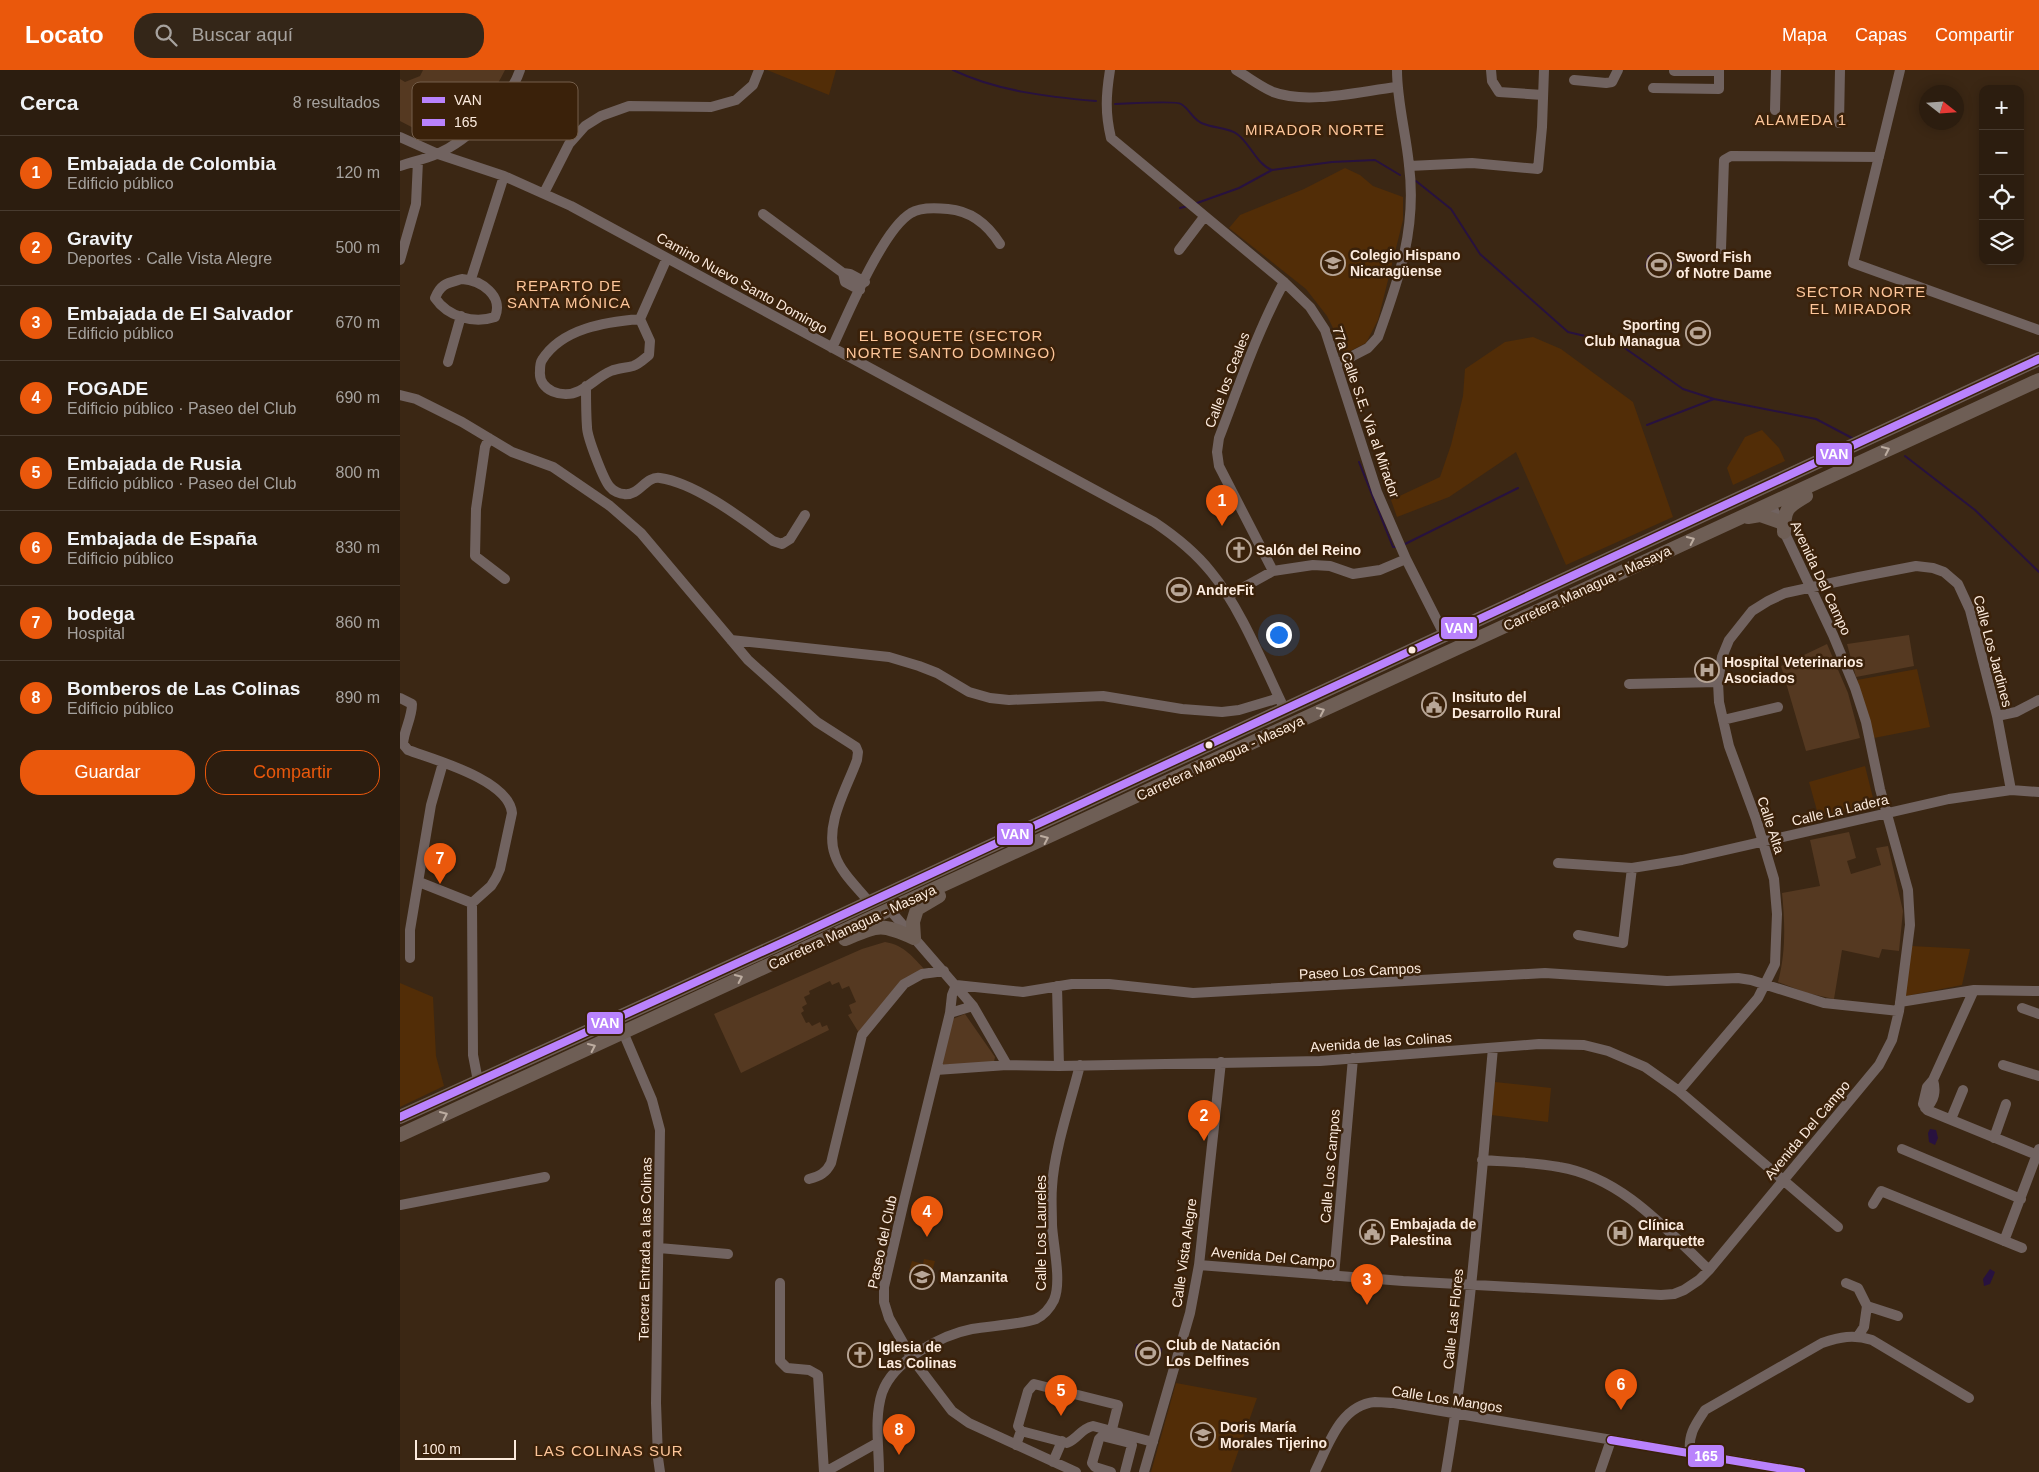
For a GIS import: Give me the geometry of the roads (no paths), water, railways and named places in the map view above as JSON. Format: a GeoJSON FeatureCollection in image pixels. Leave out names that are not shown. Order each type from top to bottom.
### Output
{"type":"FeatureCollection","features":[{"type":"Feature","properties":{"kind":"highway","name":"Carretera Managua - Masaya"},"geometry":{"type":"LineString","coordinates":[[400,1117],[799,935],[1282,704],[1445,636],[2039,359]]}},
{"type":"Feature","properties":{"kind":"highway","name":"Carretera Managua - Masaya"},"geometry":{"type":"LineString","coordinates":[[400,1135],[2039,380]]}},
{"type":"Feature","properties":{"kind":"highway"},"geometry":{"type":"LineString","coordinates":[[1771,504],[1772,493],[1777,487],[1824,466],[1836,454]]}},
{"type":"Feature","properties":{"kind":"highway"},"geometry":{"type":"LineString","coordinates":[[1742,518],[1760,515],[1782,527],[1784,515],[1790,505],[1810,493],[1825,479]]}},
{"type":"Feature","properties":{"kind":"highway"},"geometry":{"type":"LineString","coordinates":[[1698,518],[1717,514],[1758,497],[1771,504]]}},
{"type":"Feature","properties":{"kind":"highway"},"geometry":{"type":"LineString","coordinates":[[1385,682],[1390,674],[1404,662],[1437,646],[1445,636],[1452,638],[1479,627],[1510,623]]}},
{"type":"Feature","properties":{"kind":"highway"},"geometry":{"type":"LineString","coordinates":[[799,935],[816,932],[875,905],[880,904],[889,909],[890,903],[894,898],[974,858],[989,845]]}},
{"type":"Feature","properties":{"kind":"highway"},"geometry":{"type":"LineString","coordinates":[[795,952],[819,949],[875,927],[888,928],[914,938],[913,922],[917,909],[991,871],[1009,856]]}},
{"type":"Feature","properties":{"kind":"street"},"geometry":{"type":"LineString","coordinates":[[515,82],[520,70]]}},
{"type":"Feature","properties":{"kind":"street"},"geometry":{"type":"LineString","coordinates":[[578,134],[585,126],[601,116],[629,106],[711,108],[736,100],[753,85],[760,70]]}},
{"type":"Feature","properties":{"kind":"street","name":"77a Calle S.E. Vía al Mirador"},"geometry":{"type":"LineString","coordinates":[[1110,70],[1106,91],[1106,116],[1111,138],[1284,282],[1310,307],[1325,330],[1374,483],[1406,559],[1445,636]]}},
{"type":"Feature","properties":{"kind":"street"},"geometry":{"type":"LineString","coordinates":[[1337,364],[1368,348],[1378,337],[1408,240],[1411,219],[1410,166],[1397,87],[1397,70]]}},
{"type":"Feature","properties":{"kind":"street"},"geometry":{"type":"LineString","coordinates":[[1491,70],[1492,81],[1499,92],[1543,95]]}},
{"type":"Feature","properties":{"kind":"street"},"geometry":{"type":"LineString","coordinates":[[1410,166],[1472,163],[1538,169],[1544,70]]}},
{"type":"Feature","properties":{"kind":"street"},"geometry":{"type":"LineString","coordinates":[[1574,80],[1612,82],[1618,70]]}},
{"type":"Feature","properties":{"kind":"street"},"geometry":{"type":"LineString","coordinates":[[1653,88],[1718,89],[1719,70],[1674,71]]}},
{"type":"Feature","properties":{"kind":"street"},"geometry":{"type":"LineString","coordinates":[[1775,110],[1776,70]]}},
{"type":"Feature","properties":{"kind":"street"},"geometry":{"type":"LineString","coordinates":[[1840,70],[1840,123]]}},
{"type":"Feature","properties":{"kind":"street"},"geometry":{"type":"LineString","coordinates":[[1900,70],[1853,263],[2039,330]]}},
{"type":"Feature","properties":{"kind":"street"},"geometry":{"type":"LineString","coordinates":[[1238,71],[1273,92],[1299,97],[1397,87]]}},
{"type":"Feature","properties":{"kind":"street","name":"Camino Nuevo Santo Domingo"},"geometry":{"type":"LineString","coordinates":[[400,136],[438,154],[504,176],[544,193],[1131,509],[1171,534],[1190,549],[1212,572],[1228,596],[1282,704]]}},
{"type":"Feature","properties":{"kind":"street"},"geometry":{"type":"LineString","coordinates":[[400,166],[438,154],[457,140]]}},
{"type":"Feature","properties":{"kind":"street"},"geometry":{"type":"LineString","coordinates":[[544,193],[573,140]]}},
{"type":"Feature","properties":{"kind":"street"},"geometry":{"type":"LineString","coordinates":[[1721,249],[1724,160],[1731,156],[1879,157]]}},
{"type":"Feature","properties":{"kind":"street"},"geometry":{"type":"LineString","coordinates":[[400,260],[416,204],[418,161]]}},
{"type":"Feature","properties":{"kind":"street"},"geometry":{"type":"LineString","coordinates":[[471,280],[504,176]]}},
{"type":"Feature","properties":{"kind":"street"},"geometry":{"type":"LineString","coordinates":[[832,348],[884,242],[898,222],[912,211],[938,208],[955,209],[974,217],[989,228],[1000,244]]}},
{"type":"Feature","properties":{"kind":"street"},"geometry":{"type":"LineString","coordinates":[[763,214],[843,273],[845,282],[862,286]]}},
{"type":"Feature","properties":{"kind":"street"},"geometry":{"type":"LineString","coordinates":[[1178,250],[1204,217]]}},
{"type":"Feature","properties":{"kind":"street"},"geometry":{"type":"LineString","coordinates":[[640,319],[608,322],[580,331],[556,344],[541,362],[539,379],[545,387],[555,393],[579,392],[612,370],[636,365],[649,355],[650,341],[640,319],[667,258]]}},
{"type":"Feature","properties":{"kind":"street"},"geometry":{"type":"LineString","coordinates":[[462,279],[471,280],[486,287],[496,300],[498,309],[495,317],[488,319],[461,316],[441,306],[435,298],[438,289],[445,284],[462,279]]}},
{"type":"Feature","properties":{"kind":"street","name":"Calle los Ceales"},"geometry":{"type":"LineString","coordinates":[[1273,571],[1219,466],[1217,452],[1219,438],[1251,355],[1270,308],[1284,282]]}},
{"type":"Feature","properties":{"kind":"street"},"geometry":{"type":"LineString","coordinates":[[448,362],[461,316]]}},
{"type":"Feature","properties":{"kind":"street"},"geometry":{"type":"LineString","coordinates":[[586,386],[588,435],[610,488],[624,494],[634,494],[653,479],[668,481],[698,491],[773,541],[782,544],[790,538],[805,515]]}},
{"type":"Feature","properties":{"kind":"street"},"geometry":{"type":"LineString","coordinates":[[400,395],[416,399],[512,452],[563,472],[610,506],[641,533],[748,660],[817,722],[856,747],[858,752],[857,760],[836,815],[832,833],[835,855],[844,872],[869,902]]}},
{"type":"Feature","properties":{"kind":"street"},"geometry":{"type":"LineString","coordinates":[[489,438],[485,447],[476,509],[475,556],[505,579]]}},
{"type":"Feature","properties":{"kind":"street","name":"Avenida Del Campo"},"geometry":{"type":"LineString","coordinates":[[1199,1265],[1471,1285],[1661,1296],[1674,1294],[1700,1280],[1879,1065],[1892,1040],[1899,1007],[1910,925],[1908,890],[1886,814],[1866,722],[1855,688],[1811,588],[1771,504]]}},
{"type":"Feature","properties":{"kind":"street"},"geometry":{"type":"LineString","coordinates":[[1228,596],[1273,571],[1313,565],[1330,566],[1353,574],[1380,570],[1406,559]]}},
{"type":"Feature","properties":{"kind":"street","name":"Calle Los Jardines"},"geometry":{"type":"LineString","coordinates":[[1811,588],[1916,566],[1933,568],[1944,572],[1958,584],[1970,610],[1997,716],[2012,790]]}},
{"type":"Feature","properties":{"kind":"street","name":"Calle Alta"},"geometry":{"type":"LineString","coordinates":[[1679,1091],[1758,998],[1766,985],[1774,964],[1777,948],[1774,879],[1763,841],[1729,746],[1723,720],[1718,682],[1722,656],[1729,640],[1752,611],[1768,601],[1785,594],[1811,588]]}},
{"type":"Feature","properties":{"kind":"street"},"geometry":{"type":"LineString","coordinates":[[731,640],[889,657],[937,673],[969,692],[990,698],[1009,700],[1102,696],[1182,709],[1222,712],[1282,704]]}},
{"type":"Feature","properties":{"kind":"street"},"geometry":{"type":"LineString","coordinates":[[1629,684],[1718,682]]}},
{"type":"Feature","properties":{"kind":"street"},"geometry":{"type":"LineString","coordinates":[[400,698],[412,704],[412,712],[403,744],[408,750],[490,784],[506,796],[511,804],[512,813],[500,869],[491,886],[472,903],[473,1054],[478,1081]]}},
{"type":"Feature","properties":{"kind":"street"},"geometry":{"type":"LineString","coordinates":[[1997,716],[2016,712],[2039,700]]}},
{"type":"Feature","properties":{"kind":"street"},"geometry":{"type":"LineString","coordinates":[[1723,720],[1778,708]]}},
{"type":"Feature","properties":{"kind":"street"},"geometry":{"type":"LineString","coordinates":[[410,958],[410,930],[431,805],[443,763]]}},
{"type":"Feature","properties":{"kind":"street","name":"Calle La Ladera"},"geometry":{"type":"LineString","coordinates":[[1558,863],[1632,868],[1682,860],[1949,799],[2012,790],[2039,792]]}},
{"type":"Feature","properties":{"kind":"street"},"geometry":{"type":"LineString","coordinates":[[1578,936],[1623,943],[1629,908],[1632,868]]}},
{"type":"Feature","properties":{"kind":"street"},"geometry":{"type":"LineString","coordinates":[[419,882],[472,903]]}},
{"type":"Feature","properties":{"kind":"street"},"geometry":{"type":"LineString","coordinates":[[889,909],[973,1006],[1007,1064]]}},
{"type":"Feature","properties":{"kind":"street"},"geometry":{"type":"LineString","coordinates":[[809,1179],[819,1177],[827,1171],[831,1163],[862,1035],[904,984],[922,974],[944,971]]}},
{"type":"Feature","properties":{"kind":"street","name":"Paseo Los Campos"},"geometry":{"type":"LineString","coordinates":[[956,985],[1023,992],[1072,984],[1109,984],[1193,993],[1545,974],[1667,981],[1738,978],[1824,1003],[1899,1007],[1974,990],[2039,991]]}},
{"type":"Feature","properties":{"kind":"street","name":"Paseo del Club"},"geometry":{"type":"LineString","coordinates":[[956,985],[952,995],[950,1013],[884,1287],[884,1302],[889,1318],[911,1357],[952,1411],[969,1423],[1076,1472]]}},
{"type":"Feature","properties":{"kind":"street"},"geometry":{"type":"LineString","coordinates":[[1057,986],[1059,1066]]}},
{"type":"Feature","properties":{"kind":"street"},"geometry":{"type":"LineString","coordinates":[[1974,990],[1933,1080],[1927,1087],[1923,1100],[1925,1108],[1994,1138],[2038,1151],[2004,1242]]}},
{"type":"Feature","properties":{"kind":"street"},"geometry":{"type":"LineString","coordinates":[[950,1013],[973,1006]]}},
{"type":"Feature","properties":{"kind":"street"},"geometry":{"type":"LineString","coordinates":[[2022,1008],[2039,1014]]}},
{"type":"Feature","properties":{"kind":"street","name":"Tercera Entrada a las Colinas"},"geometry":{"type":"LineString","coordinates":[[623,1032],[652,1100],[660,1130],[656,1403],[660,1472]]}},
{"type":"Feature","properties":{"kind":"street","name":"Avenida de las Colinas"},"geometry":{"type":"LineString","coordinates":[[936,1070],[1007,1064],[1059,1066],[1080,1064],[1320,1061],[1539,1044],[1584,1045],[1608,1050],[1645,1066],[1679,1091],[1838,1227]]}},
{"type":"Feature","properties":{"kind":"street","name":"Calle Las Flores"},"geometry":{"type":"LineString","coordinates":[[1446,1472],[1456,1414],[1471,1285],[1493,1048]]}},
{"type":"Feature","properties":{"kind":"street","name":"Calle Los Campos"},"geometry":{"type":"LineString","coordinates":[[1334,1276],[1354,1058]]}},
{"type":"Feature","properties":{"kind":"street","name":"Calle Vista Alegre"},"geometry":{"type":"LineString","coordinates":[[1144,1472],[1190,1313],[1199,1265],[1221,1062]]}},
{"type":"Feature","properties":{"kind":"street","name":"Calle Los Laureles"},"geometry":{"type":"LineString","coordinates":[[879,1472],[877,1443],[879,1405],[883,1391],[898,1368],[911,1357],[944,1337],[970,1329],[1035,1319],[1047,1311],[1054,1300],[1057,1287],[1052,1224],[1054,1167],[1080,1064]]}},
{"type":"Feature","properties":{"kind":"street"},"geometry":{"type":"LineString","coordinates":[[2003,1065],[2039,1076]]}},
{"type":"Feature","properties":{"kind":"street"},"geometry":{"type":"LineString","coordinates":[[1951,1119],[1963,1090]]}},
{"type":"Feature","properties":{"kind":"street"},"geometry":{"type":"LineString","coordinates":[[1994,1138],[2006,1104]]}},
{"type":"Feature","properties":{"kind":"street"},"geometry":{"type":"LineString","coordinates":[[1902,1149],[2021,1199]]}},
{"type":"Feature","properties":{"kind":"street"},"geometry":{"type":"LineString","coordinates":[[1482,1160],[1559,1167],[1584,1173],[1602,1181],[1651,1215],[1708,1270]]}},
{"type":"Feature","properties":{"kind":"street"},"geometry":{"type":"LineString","coordinates":[[400,1204],[545,1177]]}},
{"type":"Feature","properties":{"kind":"street"},"geometry":{"type":"LineString","coordinates":[[1873,1204],[1881,1191],[2022,1248]]}},
{"type":"Feature","properties":{"kind":"street"},"geometry":{"type":"LineString","coordinates":[[658,1248],[728,1254]]}},
{"type":"Feature","properties":{"kind":"street"},"geometry":{"type":"LineString","coordinates":[[780,1283],[780,1361],[788,1368],[809,1370],[818,1375],[824,1472],[877,1443]]}},
{"type":"Feature","properties":{"kind":"street"},"geometry":{"type":"LineString","coordinates":[[1846,1283],[1858,1288],[1867,1306],[1864,1326],[1858,1336]]}},
{"type":"Feature","properties":{"kind":"street"},"geometry":{"type":"LineString","coordinates":[[1867,1306],[1898,1316]]}},
{"type":"Feature","properties":{"kind":"street"},"geometry":{"type":"LineString","coordinates":[[1690,1453],[1689,1442],[1692,1428],[1705,1410],[1822,1343],[1842,1337],[1858,1336],[1872,1340],[1969,1398]]}},
{"type":"Feature","properties":{"kind":"street"},"geometry":{"type":"LineString","coordinates":[[1111,1434],[1118,1406],[1034,1384],[1028,1391],[1018,1426],[1021,1431],[1062,1441],[1071,1441],[1085,1428],[1093,1426],[1132,1445],[1125,1472]]}},
{"type":"Feature","properties":{"kind":"street","name":"Calle Los Mangos"},"geometry":{"type":"LineString","coordinates":[[1315,1472],[1345,1417],[1358,1407],[1374,1402],[1394,1403],[1690,1453],[1778,1470],[1800,1472]]}},
{"type":"Feature","properties":{"kind":"street"},"geometry":{"type":"LineString","coordinates":[[1016,1445],[1021,1431]]}},
{"type":"Feature","properties":{"kind":"street"},"geometry":{"type":"LineString","coordinates":[[1112,1472],[1095,1467],[1092,1463],[1099,1439],[1102,1436],[1111,1434],[1153,1442]]}},
{"type":"Feature","properties":{"kind":"street"},"geometry":{"type":"LineString","coordinates":[[1600,1472],[1611,1440]]}},
{"type":"Feature","properties":{"kind":"street"},"geometry":{"type":"LineString","coordinates":[[1053,1462],[1062,1441]]}},
{"type":"Feature","properties":{"kind":"waterway"},"geometry":{"type":"LineString","coordinates":[[953,70],[987,83],[1023,92],[1096,101]]}},
{"type":"Feature","properties":{"kind":"waterway"},"geometry":{"type":"LineString","coordinates":[[1115,104],[1161,102],[1181,104],[1200,122],[1230,130],[1237,134],[1262,164],[1272,170]]}},
{"type":"Feature","properties":{"kind":"waterway"},"geometry":{"type":"LineString","coordinates":[[1197,203],[1239,188],[1272,170],[1332,162],[1375,160],[1400,175]]}},
{"type":"Feature","properties":{"kind":"waterway"},"geometry":{"type":"LineString","coordinates":[[1416,181],[1451,209],[1480,254],[1568,332],[1619,344],[1683,389],[1714,399]]}},
{"type":"Feature","properties":{"kind":"waterway"},"geometry":{"type":"LineString","coordinates":[[1180,208],[1188,206]]}},
{"type":"Feature","properties":{"kind":"waterway"},"geometry":{"type":"LineString","coordinates":[[1647,425],[1714,399],[1816,419],[1852,438]]}},
{"type":"Feature","properties":{"kind":"waterway"},"geometry":{"type":"LineString","coordinates":[[1905,456],[1975,510],[2039,572]]}},
{"type":"Feature","properties":{"kind":"waterway"},"geometry":{"type":"LineString","coordinates":[[1359,462],[1393,547],[1396,547]]}},
{"type":"Feature","properties":{"kind":"waterway"},"geometry":{"type":"LineString","coordinates":[[1405,544],[1518,488]]}},
{"type":"Feature","properties":{"kind":"place","name":"Colegio Hispano Nicaragüense"},"geometry":{"type":"Point","coordinates":[1333,263]}},
{"type":"Feature","properties":{"kind":"place","name":"Sword Fish of Notre Dame"},"geometry":{"type":"Point","coordinates":[1659,265]}},
{"type":"Feature","properties":{"kind":"place","name":"Sporting Club Managua"},"geometry":{"type":"Point","coordinates":[1698,333]}},
{"type":"Feature","properties":{"kind":"place","name":"Embajada de Colombia"},"geometry":{"type":"Point","coordinates":[1222,526]}},
{"type":"Feature","properties":{"kind":"place","name":"Salón del Reino"},"geometry":{"type":"Point","coordinates":[1239,550]}},
{"type":"Feature","properties":{"kind":"place","name":"AndreFit"},"geometry":{"type":"Point","coordinates":[1179,590]}},
{"type":"Feature","properties":{"kind":"place","name":"Hospital Veterinarios Asociados"},"geometry":{"type":"Point","coordinates":[1707,670]}},
{"type":"Feature","properties":{"kind":"place","name":"Insituto del Desarrollo Rural"},"geometry":{"type":"Point","coordinates":[1434,705]}},
{"type":"Feature","properties":{"kind":"place","name":"bodega"},"geometry":{"type":"Point","coordinates":[440,884]}},
{"type":"Feature","properties":{"kind":"place","name":"Gravity"},"geometry":{"type":"Point","coordinates":[1204,1141]}},
{"type":"Feature","properties":{"kind":"place","name":"Embajada de Palestina"},"geometry":{"type":"Point","coordinates":[1372,1232]}},
{"type":"Feature","properties":{"kind":"place","name":"Clínica Marquette"},"geometry":{"type":"Point","coordinates":[1620,1233]}},
{"type":"Feature","properties":{"kind":"place","name":"FOGADE"},"geometry":{"type":"Point","coordinates":[927,1237]}},
{"type":"Feature","properties":{"kind":"place","name":"Manzanita"},"geometry":{"type":"Point","coordinates":[922,1277]}},
{"type":"Feature","properties":{"kind":"place","name":"Embajada de El Salvador"},"geometry":{"type":"Point","coordinates":[1367,1305]}},
{"type":"Feature","properties":{"kind":"place","name":"Club de Natación Los Delfines"},"geometry":{"type":"Point","coordinates":[1148,1353]}},
{"type":"Feature","properties":{"kind":"place","name":"Iglesia de Las Colinas"},"geometry":{"type":"Point","coordinates":[860,1355]}},
{"type":"Feature","properties":{"kind":"place","name":"Embajada de España"},"geometry":{"type":"Point","coordinates":[1621,1410]}},
{"type":"Feature","properties":{"kind":"place","name":"Embajada de Rusia"},"geometry":{"type":"Point","coordinates":[1061,1416]}},
{"type":"Feature","properties":{"kind":"place","name":"Doris María Morales Tijerino"},"geometry":{"type":"Point","coordinates":[1203,1435]}},
{"type":"Feature","properties":{"kind":"place","name":"Bomberos de Las Colinas"},"geometry":{"type":"Point","coordinates":[899,1455]}},
{"type":"Feature","properties":{"kind":"district","name":"ALAMEDA 1"},"geometry":{"type":"Point","coordinates":[1801,119]}},
{"type":"Feature","properties":{"kind":"district","name":"MIRADOR NORTE"},"geometry":{"type":"Point","coordinates":[1315,129]}},
{"type":"Feature","properties":{"kind":"district","name":"REPARTO DE SANTA MÓNICA"},"geometry":{"type":"Point","coordinates":[569,294]}},
{"type":"Feature","properties":{"kind":"district","name":"SECTOR NORTE EL MIRADOR"},"geometry":{"type":"Point","coordinates":[1861,300]}},
{"type":"Feature","properties":{"kind":"district","name":"EL BOQUETE (SECTOR NORTE SANTO DOMINGO)"},"geometry":{"type":"Point","coordinates":[951,344]}},
{"type":"Feature","properties":{"kind":"district","name":"LAS COLINAS SUR"},"geometry":{"type":"Point","coordinates":[609,1450]}}]}
